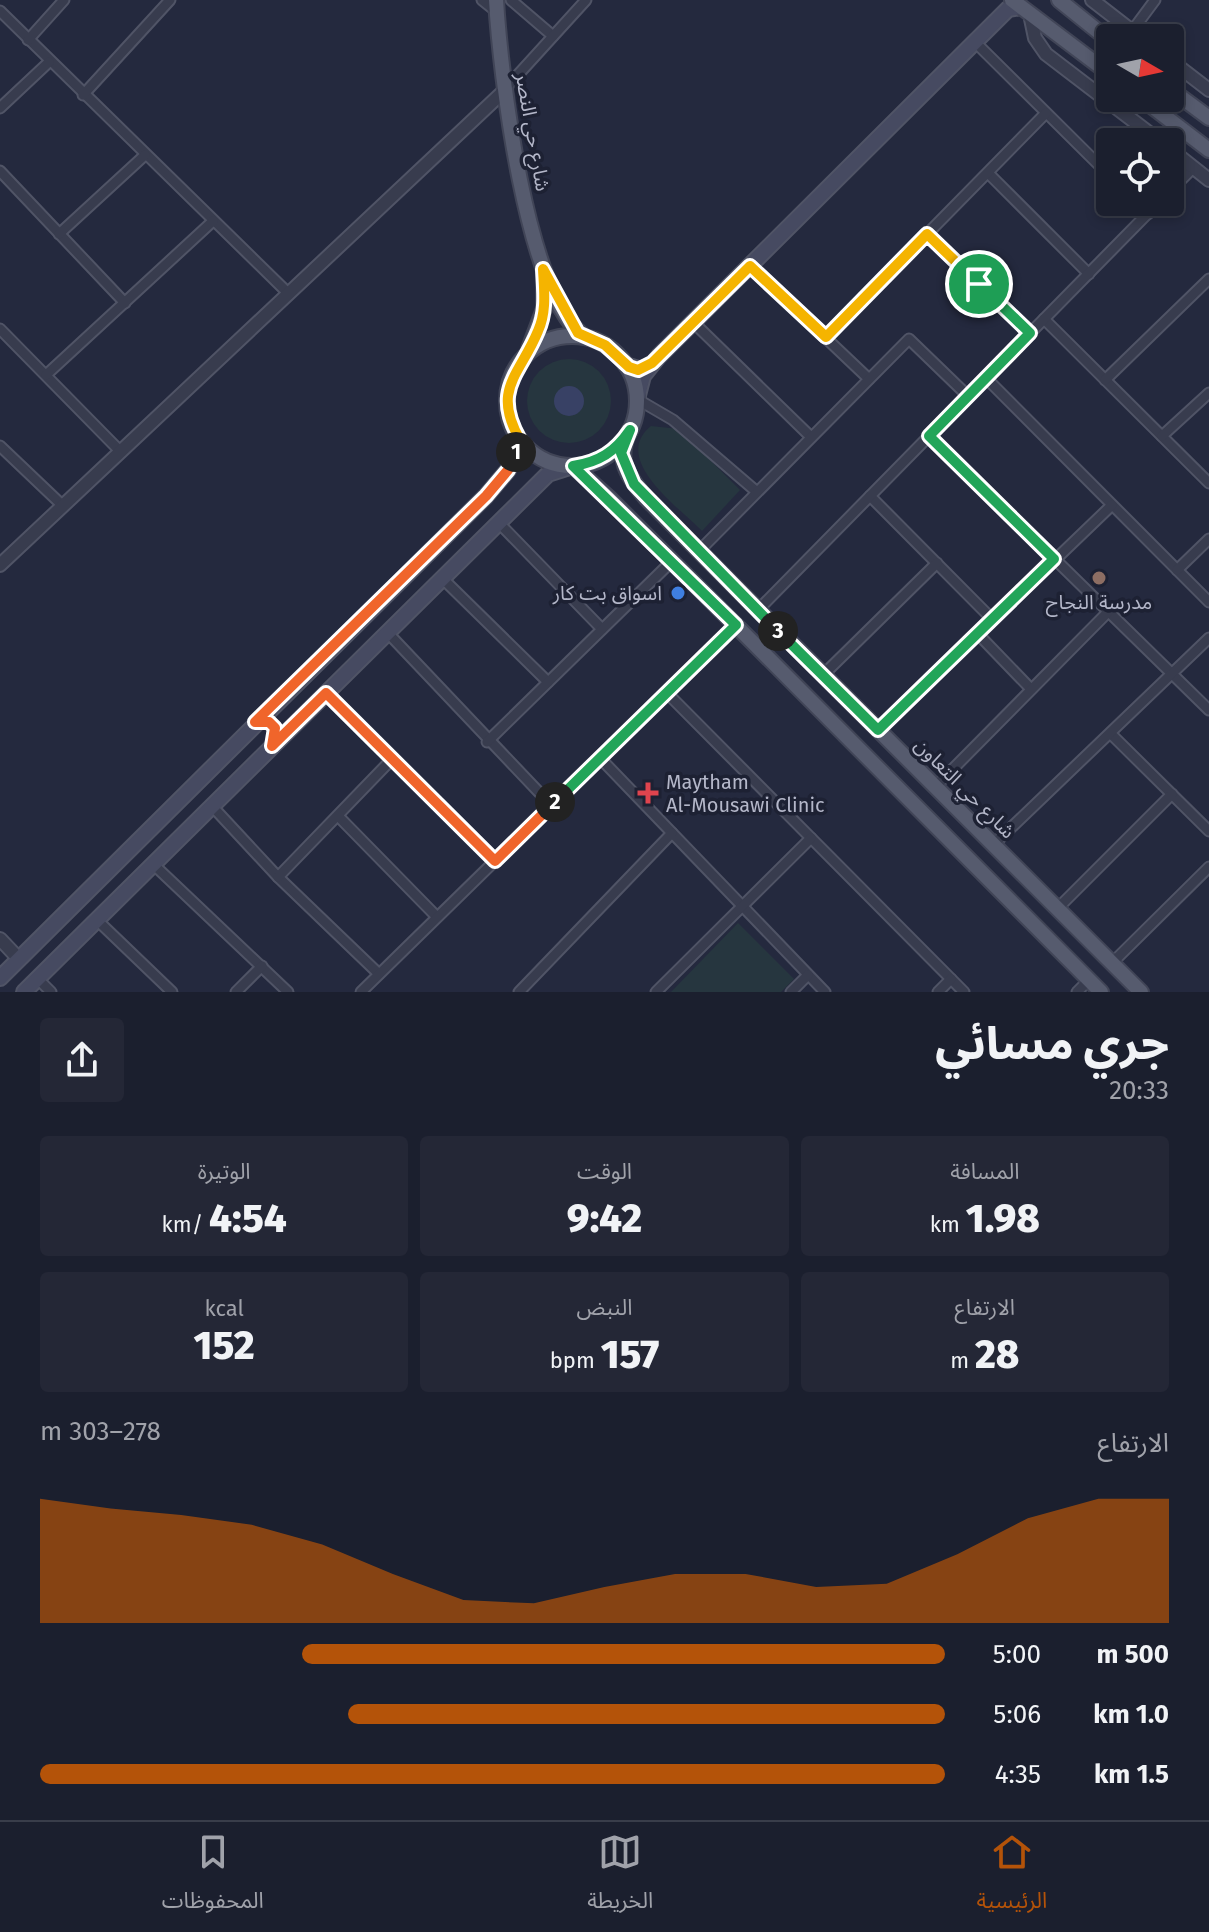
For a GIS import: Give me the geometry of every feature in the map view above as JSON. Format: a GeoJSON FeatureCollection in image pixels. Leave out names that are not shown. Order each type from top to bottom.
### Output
{"type":"FeatureCollection","features":[{"type":"Feature","properties":{"kind":"main road"},"geometry":{"type":"LineString","coordinates":[[1059,0],[1096,30]]}},
{"type":"Feature","properties":{"kind":"main road","name":"شارع حي النصر"},"geometry":{"type":"LineString","coordinates":[[496,6],[504,91],[525,207],[543,269]]}},
{"type":"Feature","properties":{"kind":"main road"},"geometry":{"type":"LineString","coordinates":[[527,353],[554,338],[585,337],[605,345],[626,365],[642,370],[652,363],[1008,9],[1021,7],[1096,63]]}},
{"type":"Feature","properties":{"kind":"main road"},"geometry":{"type":"LineString","coordinates":[[1184,99],[1209,118]]}},
{"type":"Feature","properties":{"kind":"main road"},"geometry":{"type":"LineString","coordinates":[[1161,112],[1209,150]]}},
{"type":"Feature","properties":{"kind":"main road"},"geometry":{"type":"LineString","coordinates":[[543,269],[568,319],[585,337]]}},
{"type":"Feature","properties":{"kind":"main road"},"geometry":{"type":"LineString","coordinates":[[543,269],[544,309],[527,353],[510,380],[507,396],[508,411],[520,440],[549,462],[573,466],[672,561],[1101,992]]}},
{"type":"Feature","properties":{"kind":"main road"},"geometry":{"type":"LineString","coordinates":[[24,992],[548,474],[600,459],[622,442],[630,430],[640,382],[652,363]]}},
{"type":"Feature","properties":{"kind":"main road"},"geometry":{"type":"LineString","coordinates":[[626,365],[637,399]]}},
{"type":"Feature","properties":{"kind":"main road","name":"شارع حي التعاون"},"geometry":{"type":"LineString","coordinates":[[630,430],[621,453],[629,476],[699,551],[1141,992]]}},
{"type":"Feature","properties":{"kind":"main road"},"geometry":{"type":"LineString","coordinates":[[0,978],[486,496],[508,470],[520,440]]}},
{"type":"Feature","properties":{"kind":"main road"},"geometry":{"type":"LineString","coordinates":[[284,693],[281,702],[287,714],[305,714]]}},
{"type":"Feature","properties":{"kind":"main road"},"geometry":{"type":"LineString","coordinates":[[255,722],[269,722],[275,728],[272,746]]}},
{"type":"Feature","properties":{"kind":"street"},"geometry":{"type":"LineString","coordinates":[[28,40],[64,0]]}},
{"type":"Feature","properties":{"kind":"street"},"geometry":{"type":"LineString","coordinates":[[83,95],[170,0]]}},
{"type":"Feature","properties":{"kind":"street"},"geometry":{"type":"LineString","coordinates":[[482,0],[496,6]]}},
{"type":"Feature","properties":{"kind":"street"},"geometry":{"type":"LineString","coordinates":[[511,0],[553,36]]}},
{"type":"Feature","properties":{"kind":"street"},"geometry":{"type":"LineString","coordinates":[[0,565],[504,91],[586,0]]}},
{"type":"Feature","properties":{"kind":"street"},"geometry":{"type":"LineString","coordinates":[[1092,0],[1124,24]]}},
{"type":"Feature","properties":{"kind":"street"},"geometry":{"type":"LineString","coordinates":[[1142,24],[1155,0]]}},
{"type":"Feature","properties":{"kind":"street"},"geometry":{"type":"LineString","coordinates":[[1021,7],[1046,54],[1143,128]]}},
{"type":"Feature","properties":{"kind":"street"},"geometry":{"type":"LineString","coordinates":[[0,11],[288,293]]}},
{"type":"Feature","properties":{"kind":"street"},"geometry":{"type":"LineString","coordinates":[[975,42],[1096,162]]}},
{"type":"Feature","properties":{"kind":"street"},"geometry":{"type":"LineString","coordinates":[[0,108],[49,62]]}},
{"type":"Feature","properties":{"kind":"street"},"geometry":{"type":"LineString","coordinates":[[1184,71],[1209,90]]}},
{"type":"Feature","properties":{"kind":"street"},"geometry":{"type":"LineString","coordinates":[[826,337],[1046,113]]}},
{"type":"Feature","properties":{"kind":"street"},"geometry":{"type":"LineString","coordinates":[[59,234],[145,155]]}},
{"type":"Feature","properties":{"kind":"street"},"geometry":{"type":"LineString","coordinates":[[1184,160],[1209,180]]}},
{"type":"Feature","properties":{"kind":"street"},"geometry":{"type":"LineString","coordinates":[[1184,177],[1194,167]]}},
{"type":"Feature","properties":{"kind":"street"},"geometry":{"type":"LineString","coordinates":[[0,171],[125,303]]}},
{"type":"Feature","properties":{"kind":"street"},"geometry":{"type":"LineString","coordinates":[[988,173],[1089,274]]}},
{"type":"Feature","properties":{"kind":"street"},"geometry":{"type":"LineString","coordinates":[[758,610],[1146,216]]}},
{"type":"Feature","properties":{"kind":"street"},"geometry":{"type":"LineString","coordinates":[[46,375],[213,221]]}},
{"type":"Feature","properties":{"kind":"street"},"geometry":{"type":"LineString","coordinates":[[927,234],[1030,333]]}},
{"type":"Feature","properties":{"kind":"street"},"geometry":{"type":"LineString","coordinates":[[750,266],[869,379]]}},
{"type":"Feature","properties":{"kind":"street"},"geometry":{"type":"LineString","coordinates":[[1105,380],[1209,279]]}},
{"type":"Feature","properties":{"kind":"street"},"geometry":{"type":"LineString","coordinates":[[1044,319],[1209,483]]}},
{"type":"Feature","properties":{"kind":"street"},"geometry":{"type":"LineString","coordinates":[[693,322],[811,437]]}},
{"type":"Feature","properties":{"kind":"street"},"geometry":{"type":"LineString","coordinates":[[0,329],[119,450]]}},
{"type":"Feature","properties":{"kind":"street"},"geometry":{"type":"LineString","coordinates":[[699,551],[909,339],[968,396]]}},
{"type":"Feature","properties":{"kind":"street"},"geometry":{"type":"LineString","coordinates":[[986,378],[1209,602]]}},
{"type":"Feature","properties":{"kind":"street"},"geometry":{"type":"LineString","coordinates":[[1162,436],[1209,393]]}},
{"type":"Feature","properties":{"kind":"street"},"geometry":{"type":"LineString","coordinates":[[637,399],[673,420],[757,492]]}},
{"type":"Feature","properties":{"kind":"street"},"geometry":{"type":"LineString","coordinates":[[929,436],[1209,710]]}},
{"type":"Feature","properties":{"kind":"street"},"geometry":{"type":"LineString","coordinates":[[0,446],[62,505]]}},
{"type":"Feature","properties":{"kind":"street"},"geometry":{"type":"LineString","coordinates":[[870,496],[992,619]]}},
{"type":"Feature","properties":{"kind":"street"},"geometry":{"type":"LineString","coordinates":[[878,730],[1112,505]]}},
{"type":"Feature","properties":{"kind":"street"},"geometry":{"type":"LineString","coordinates":[[498,522],[602,629]]}},
{"type":"Feature","properties":{"kind":"street"},"geometry":{"type":"LineString","coordinates":[[1177,570],[1209,539]]}},
{"type":"Feature","properties":{"kind":"street"},"geometry":{"type":"LineString","coordinates":[[487,742],[672,561]]}},
{"type":"Feature","properties":{"kind":"street"},"geometry":{"type":"LineString","coordinates":[[823,675],[937,563]]}},
{"type":"Feature","properties":{"kind":"street"},"geometry":{"type":"LineString","coordinates":[[442,578],[548,682]]}},
{"type":"Feature","properties":{"kind":"street"},"geometry":{"type":"LineString","coordinates":[[935,787],[1108,612]]}},
{"type":"Feature","properties":{"kind":"street"},"geometry":{"type":"LineString","coordinates":[[364,991],[736,625]]}},
{"type":"Feature","properties":{"kind":"street"},"geometry":{"type":"LineString","coordinates":[[387,632],[487,742],[552,806]]}},
{"type":"Feature","properties":{"kind":"street"},"geometry":{"type":"LineString","coordinates":[[977,633],[1031,689]]}},
{"type":"Feature","properties":{"kind":"street"},"geometry":{"type":"LineString","coordinates":[[993,845],[1209,638]]}},
{"type":"Feature","properties":{"kind":"street"},"geometry":{"type":"LineString","coordinates":[[326,693],[495,861]]}},
{"type":"Feature","properties":{"kind":"street"},"geometry":{"type":"LineString","coordinates":[[667,693],[964,992]]}},
{"type":"Feature","properties":{"kind":"street"},"geometry":{"type":"LineString","coordinates":[[1111,734],[1209,831]]}},
{"type":"Feature","properties":{"kind":"street"},"geometry":{"type":"LineString","coordinates":[[278,877],[393,758]]}},
{"type":"Feature","properties":{"kind":"street"},"geometry":{"type":"LineString","coordinates":[[600,758],[825,992]]}},
{"type":"Feature","properties":{"kind":"street"},"geometry":{"type":"LineString","coordinates":[[1057,909],[1172,794]]}},
{"type":"Feature","properties":{"kind":"street"},"geometry":{"type":"LineString","coordinates":[[212,806],[278,877],[379,974]]}},
{"type":"Feature","properties":{"kind":"street"},"geometry":{"type":"LineString","coordinates":[[338,816],[437,917]]}},
{"type":"Feature","properties":{"kind":"street"},"geometry":{"type":"LineString","coordinates":[[519,992],[672,833]]}},
{"type":"Feature","properties":{"kind":"street"},"geometry":{"type":"LineString","coordinates":[[656,992],[811,838]]}},
{"type":"Feature","properties":{"kind":"street"},"geometry":{"type":"LineString","coordinates":[[153,864],[288,992]]}},
{"type":"Feature","properties":{"kind":"street"},"geometry":{"type":"LineString","coordinates":[[1112,963],[1209,867]]}},
{"type":"Feature","properties":{"kind":"street"},"geometry":{"type":"LineString","coordinates":[[97,920],[172,992]]}},
{"type":"Feature","properties":{"kind":"street"},"geometry":{"type":"LineString","coordinates":[[0,939],[19,959]]}},
{"type":"Feature","properties":{"kind":"street"},"geometry":{"type":"LineString","coordinates":[[236,992],[262,966]]}},
{"type":"Feature","properties":{"kind":"street"},"geometry":{"type":"LineString","coordinates":[[791,992],[808,975]]}},
{"type":"Feature","properties":{"kind":"street"},"geometry":{"type":"LineString","coordinates":[[38,979],[51,992]]}},
{"type":"Feature","properties":{"kind":"street"},"geometry":{"type":"LineString","coordinates":[[938,992],[951,979]]}},
{"type":"Feature","properties":{"kind":"street"},"geometry":{"type":"LineString","coordinates":[[1077,992],[1089,980]]}},
{"type":"Feature","properties":{"kind":"shaded area"},"geometry":{"type":"Polygon","coordinates":[[[569,359],[585,362],[599,371],[608,385],[611,401],[608,417],[599,431],[585,440],[569,443],[553,440],[539,431],[530,417],[527,401],[530,385],[539,371],[553,362],[569,359]]]}},
{"type":"Feature","properties":{"kind":"shaded area"},"geometry":{"type":"Polygon","coordinates":[[[651,426],[679,429],[740,490],[702,531],[652,482],[643,467],[638,453],[640,439],[651,426]]]}},
{"type":"Feature","properties":{"kind":"shaded area"},"geometry":{"type":"Polygon","coordinates":[[[738,923],[794,979],[781,992],[671,992],[738,923]]]}},
{"type":"Feature","properties":{"kind":"water"},"geometry":{"type":"Polygon","coordinates":[[[569,386],[575,387],[583,395],[583,407],[575,415],[569,416],[563,415],[555,407],[554,401],[555,395],[563,387],[569,386]]]}},
{"type":"Feature","properties":{"kind":"place","name":"مدرسة النجاح"},"geometry":{"type":"Point","coordinates":[1099,578]}},
{"type":"Feature","properties":{"kind":"place","name":"اسواق بت كار"},"geometry":{"type":"Point","coordinates":[678,593]}},
{"type":"Feature","properties":{"kind":"place","name":"Maytham Al-Mousawi Clinic"},"geometry":{"type":"Point","coordinates":[648,793]}},
{"type":"Feature","properties":{"kind":"route"},"geometry":{"type":"LineString","coordinates":[[927,234],[979,284],[1030,333],[929,436],[1054,559],[878,730],[646,498],[629,476],[622,460],[621,453],[630,430],[612,452],[587,464],[573,466],[736,625],[495,861],[326,693],[272,746],[276,737],[275,728],[269,722],[255,722],[486,496],[508,470],[520,440],[512,427],[507,396],[510,380],[541,323],[544,309],[543,269],[578,333],[605,345],[634,370],[642,370],[652,363],[750,266],[826,337],[927,234]]}}]}
